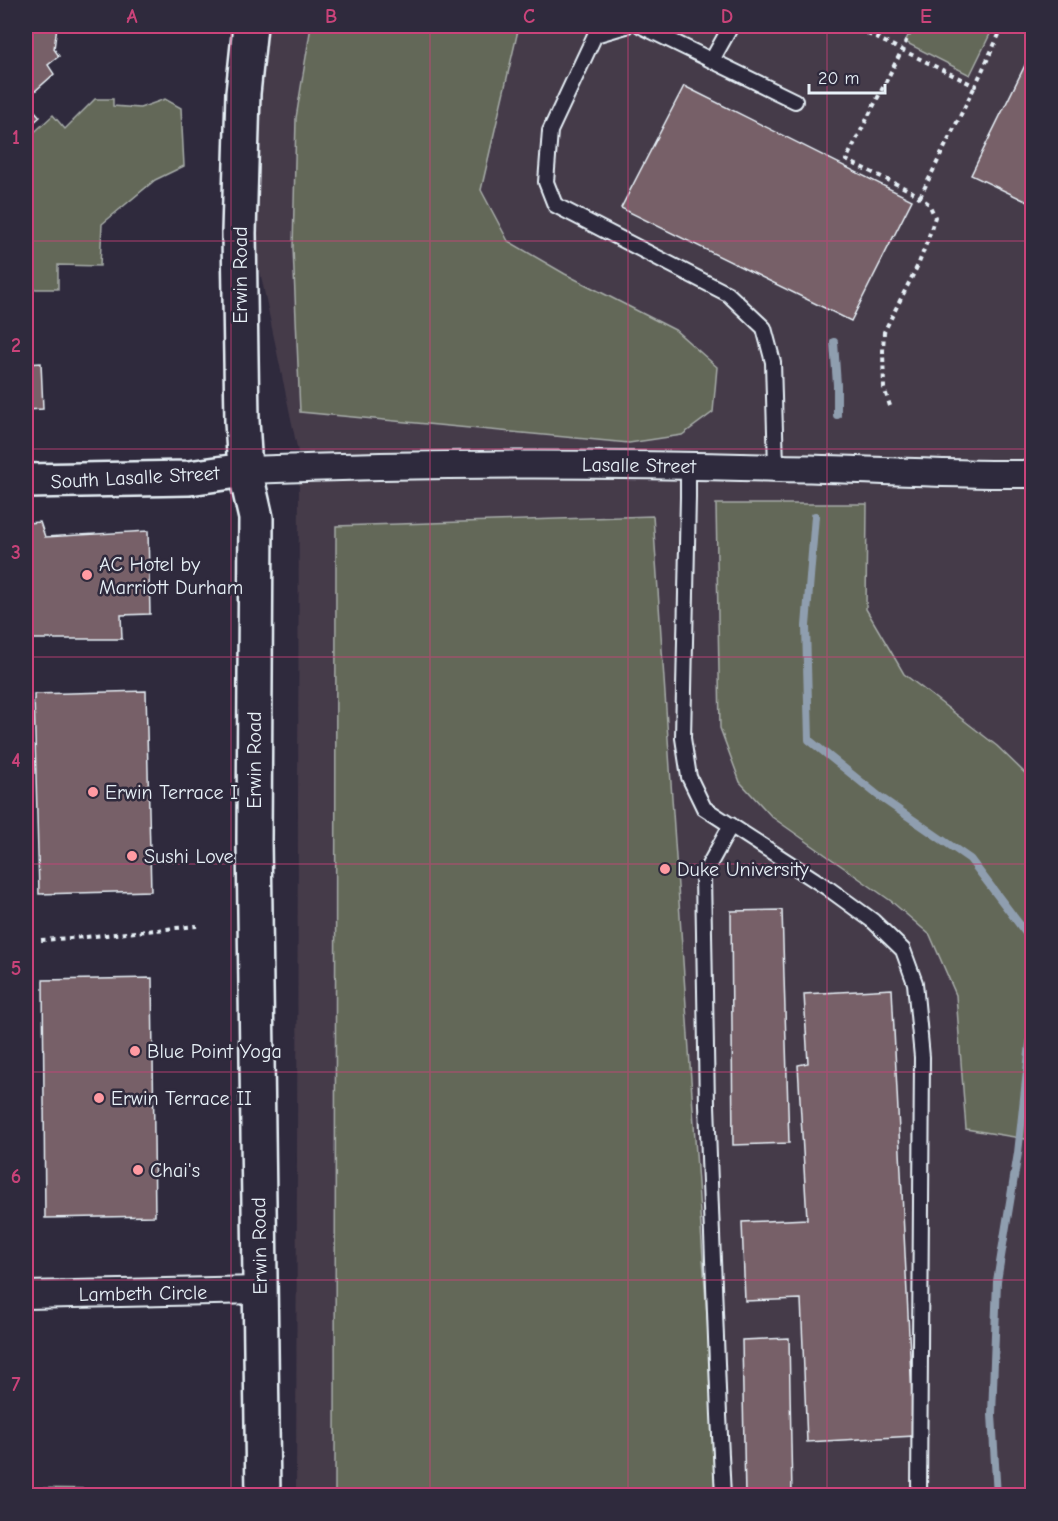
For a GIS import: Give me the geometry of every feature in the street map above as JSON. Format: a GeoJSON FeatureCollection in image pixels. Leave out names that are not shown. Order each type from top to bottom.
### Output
{"type":"FeatureCollection","features":[{"type":"Feature","properties":{"kind":"main road","name":"Erwin Road"},"geometry":{"type":"LineString","coordinates":[[250,26],[243,93],[239,233],[244,470],[256,518],[254,840],[263,1496]]}},
{"type":"Feature","properties":{"kind":"main road","name":"South Lasalle Street"},"geometry":{"type":"LineString","coordinates":[[26,481],[189,478],[244,470]]}},
{"type":"Feature","properties":{"kind":"street","name":"Lasalle Street"},"geometry":{"type":"LineString","coordinates":[[244,470],[539,464],[776,467],[1032,474]]}},
{"type":"Feature","properties":{"kind":"street","name":"Lambeth Circle"},"geometry":{"type":"LineString","coordinates":[[26,1295],[260,1290]]}},
{"type":"Feature","properties":{"kind":"lane"},"geometry":{"type":"LineString","coordinates":[[626,26],[595,35],[550,131],[546,182],[555,206],[728,294],[764,328],[773,362],[776,467]]}},
{"type":"Feature","properties":{"kind":"lane"},"geometry":{"type":"LineString","coordinates":[[642,26],[795,101]]}},
{"type":"Feature","properties":{"kind":"lane"},"geometry":{"type":"LineString","coordinates":[[712,60],[730,26]]}},
{"type":"Feature","properties":{"kind":"lane"},"geometry":{"type":"LineString","coordinates":[[688,466],[683,738],[689,777],[704,808],[829,889],[873,921],[903,950],[915,984],[922,1057],[919,1496]]}},
{"type":"Feature","properties":{"kind":"lane"},"geometry":{"type":"LineString","coordinates":[[723,1496],[707,1105],[703,876],[731,825]]}},
{"type":"Feature","properties":{"kind":"path"},"geometry":{"type":"LineString","coordinates":[[851,26],[975,86]]}},
{"type":"Feature","properties":{"kind":"path"},"geometry":{"type":"LineString","coordinates":[[890,406],[884,388],[884,332],[919,263],[935,217],[929,204],[920,196],[846,160],[913,26]]}},
{"type":"Feature","properties":{"kind":"path"},"geometry":{"type":"LineString","coordinates":[[920,196],[1003,26]]}},
{"type":"Feature","properties":{"kind":"path"},"geometry":{"type":"LineString","coordinates":[[41,940],[197,926]]}},
{"type":"Feature","properties":{"kind":"shaded area","name":"Duke University"},"geometry":{"type":"Polygon","coordinates":[[[258,26],[1032,26],[1032,1495],[296,1495],[299,457],[252,233],[258,26]]]}},
{"type":"Feature","properties":{"kind":"green space"},"geometry":{"type":"Polygon","coordinates":[[[311,26],[519,26],[481,190],[508,241],[565,274],[675,330],[717,367],[713,412],[682,435],[629,443],[300,412],[293,248],[296,118],[311,26]]]}},
{"type":"Feature","properties":{"kind":"green space"},"geometry":{"type":"Polygon","coordinates":[[[913,26],[994,26],[970,75],[905,42],[913,26]]]}},
{"type":"Feature","properties":{"kind":"green space"},"geometry":{"type":"Polygon","coordinates":[[[95,99],[113,99],[113,106],[140,108],[165,99],[181,108],[184,166],[155,180],[102,224],[100,266],[58,265],[58,289],[31,289],[29,310],[26,310],[26,140],[53,115],[65,129],[95,99]]]}},
{"type":"Feature","properties":{"kind":"green space"},"geometry":{"type":"Polygon","coordinates":[[[716,504],[867,504],[866,609],[904,674],[997,746],[1032,780],[1032,1140],[966,1129],[956,995],[930,935],[891,901],[772,817],[740,782],[720,728],[716,504]]]}},
{"type":"Feature","properties":{"kind":"green space"},"geometry":{"type":"Polygon","coordinates":[[[653,516],[719,1495],[335,1496],[336,526],[653,516]]]}},
{"type":"Feature","properties":{"kind":"green space"},"geometry":{"type":"Polygon","coordinates":[[[26,1488],[185,1490],[187,1495],[26,1496],[26,1488]]]}},
{"type":"Feature","properties":{"kind":"building"},"geometry":{"type":"Polygon","coordinates":[[[26,26],[57,26],[54,49],[59,56],[48,65],[54,74],[26,99],[26,26]]]}},
{"type":"Feature","properties":{"kind":"building"},"geometry":{"type":"Polygon","coordinates":[[[1032,51],[1032,204],[971,175],[1032,51]]]}},
{"type":"Feature","properties":{"kind":"building"},"geometry":{"type":"Polygon","coordinates":[[[684,86],[912,200],[851,321],[621,208],[684,86]]]}},
{"type":"Feature","properties":{"kind":"building"},"geometry":{"type":"Polygon","coordinates":[[[26,101],[40,117],[26,129],[26,101]]]}},
{"type":"Feature","properties":{"kind":"building"},"geometry":{"type":"Polygon","coordinates":[[[41,363],[43,409],[26,410],[26,364],[41,363]]]}},
{"type":"Feature","properties":{"kind":"building","name":"AC Hotel by Marriott Durham"},"geometry":{"type":"Polygon","coordinates":[[[40,522],[45,537],[148,531],[150,614],[121,615],[122,639],[26,639],[26,523],[40,522]]]}},
{"type":"Feature","properties":{"kind":"building","name":"Erwin Terrace I"},"geometry":{"type":"Polygon","coordinates":[[[146,691],[151,891],[39,894],[34,694],[146,691]]]}},
{"type":"Feature","properties":{"kind":"building"},"geometry":{"type":"Polygon","coordinates":[[[782,910],[789,1143],[733,1145],[731,911],[782,910]]]}},
{"type":"Feature","properties":{"kind":"building","name":"Erwin Terrace II"},"geometry":{"type":"Polygon","coordinates":[[[152,978],[155,1216],[45,1218],[43,980],[152,978]]]}},
{"type":"Feature","properties":{"kind":"building"},"geometry":{"type":"Polygon","coordinates":[[[892,989],[914,1436],[807,1442],[801,1299],[745,1301],[742,1222],[807,1219],[798,1065],[808,1063],[804,994],[892,989]]]}},
{"type":"Feature","properties":{"kind":"building"},"geometry":{"type":"Polygon","coordinates":[[[789,1338],[792,1496],[745,1496],[742,1340],[789,1338]]]}},
{"type":"Feature","properties":{"kind":"waterway"},"geometry":{"type":"LineString","coordinates":[[834,342],[837,415]]}},
{"type":"Feature","properties":{"kind":"waterway"},"geometry":{"type":"LineString","coordinates":[[815,516],[806,626],[809,740],[880,797],[970,859],[1032,941]]}},
{"type":"Feature","properties":{"kind":"waterway"},"geometry":{"type":"LineString","coordinates":[[997,1496],[992,1415],[997,1281],[1018,1153],[1032,1025]]}},
{"type":"Feature","properties":{"kind":"place","name":"AC Hotel by Marriott Durham"},"geometry":{"type":"Point","coordinates":[87,575]}},
{"type":"Feature","properties":{"kind":"place","name":"Erwin Terrace I"},"geometry":{"type":"Point","coordinates":[93,792]}},
{"type":"Feature","properties":{"kind":"place","name":"Sushi Love"},"geometry":{"type":"Point","coordinates":[132,856]}},
{"type":"Feature","properties":{"kind":"place","name":"Duke University"},"geometry":{"type":"Point","coordinates":[665,869]}},
{"type":"Feature","properties":{"kind":"place","name":"Blue Point Yoga"},"geometry":{"type":"Point","coordinates":[135,1051]}},
{"type":"Feature","properties":{"kind":"place","name":"Erwin Terrace II"},"geometry":{"type":"Point","coordinates":[99,1098]}},
{"type":"Feature","properties":{"kind":"place","name":"Chai's"},"geometry":{"type":"Point","coordinates":[138,1170]}}]}
